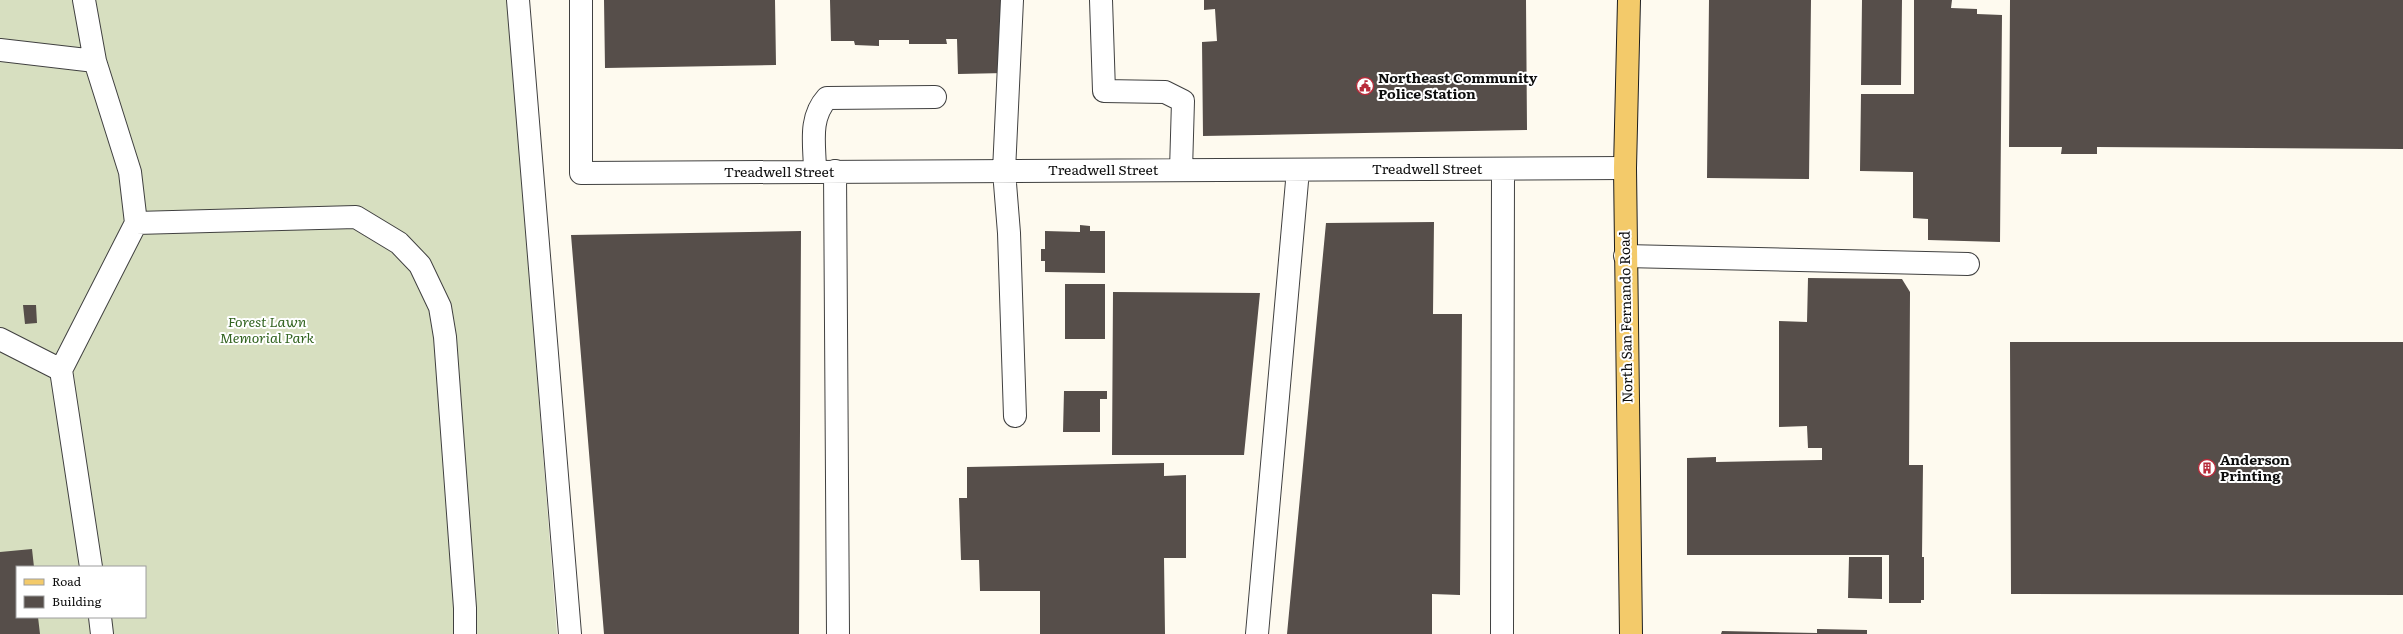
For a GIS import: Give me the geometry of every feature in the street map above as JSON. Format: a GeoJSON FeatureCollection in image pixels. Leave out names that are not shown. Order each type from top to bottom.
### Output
{"type":"FeatureCollection","features":[{"type":"Feature","properties":{"kind":"main road","name":"North San Fernando Road"},"geometry":{"type":"LineString","coordinates":[[1629,0],[1625,168],[1625,256],[1631,634]]}},
{"type":"Feature","properties":{"kind":"street"},"geometry":{"type":"LineString","coordinates":[[84,0],[95,61],[130,172],[136,223],[61,370],[92,566]]}},
{"type":"Feature","properties":{"kind":"street"},"geometry":{"type":"LineString","coordinates":[[518,0],[570,634]]}},
{"type":"Feature","properties":{"kind":"street","name":"Treadwell Street"},"geometry":{"type":"LineString","coordinates":[[581,0],[581,173],[1625,168]]}},
{"type":"Feature","properties":{"kind":"street"},"geometry":{"type":"LineString","coordinates":[[1012,0],[1004,171],[1009,233],[1015,416]]}},
{"type":"Feature","properties":{"kind":"street"},"geometry":{"type":"LineString","coordinates":[[1101,0],[1104,91],[1164,92],[1183,101],[1181,170]]}},
{"type":"Feature","properties":{"kind":"street"},"geometry":{"type":"LineString","coordinates":[[0,50],[95,61]]}},
{"type":"Feature","properties":{"kind":"street"},"geometry":{"type":"LineString","coordinates":[[838,634],[825,172],[814,119],[818,107],[826,98],[934,97]]}},
{"type":"Feature","properties":{"kind":"street"},"geometry":{"type":"LineString","coordinates":[[1502,634],[1503,169]]}},
{"type":"Feature","properties":{"kind":"street"},"geometry":{"type":"LineString","coordinates":[[1257,634],[1298,170]]}},
{"type":"Feature","properties":{"kind":"street"},"geometry":{"type":"LineString","coordinates":[[136,223],[356,217],[399,243],[420,265],[440,307],[444,337],[465,608],[465,634]]}},
{"type":"Feature","properties":{"kind":"street"},"geometry":{"type":"LineString","coordinates":[[1625,256],[1968,264]]}},
{"type":"Feature","properties":{"kind":"street"},"geometry":{"type":"LineString","coordinates":[[0,339],[61,370]]}},
{"type":"Feature","properties":{"kind":"street"},"geometry":{"type":"LineString","coordinates":[[100,618],[102,634]]}},
{"type":"Feature","properties":{"kind":"green space","name":"Forest Lawn Memorial Park"},"geometry":{"type":"Polygon","coordinates":[[[0,0],[508,0],[557,634],[0,634],[0,0]]]}},
{"type":"Feature","properties":{"kind":"building"},"geometry":{"type":"Polygon","coordinates":[[[604,0],[775,0],[776,65],[605,68],[604,0]]]}},
{"type":"Feature","properties":{"kind":"building"},"geometry":{"type":"Polygon","coordinates":[[[830,0],[1004,0],[1005,73],[958,74],[957,39],[946,39],[947,44],[909,44],[909,40],[879,40],[879,46],[855,45],[854,41],[831,41],[830,0]]]}},
{"type":"Feature","properties":{"kind":"building","name":"Northeast Community Police Station"},"geometry":{"type":"Polygon","coordinates":[[[1204,0],[1526,0],[1527,130],[1203,136],[1202,42],[1217,41],[1215,9],[1204,10],[1204,0]]]}},
{"type":"Feature","properties":{"kind":"building"},"geometry":{"type":"Polygon","coordinates":[[[1709,0],[1811,0],[1809,179],[1707,178],[1709,0]]]}},
{"type":"Feature","properties":{"kind":"building"},"geometry":{"type":"Polygon","coordinates":[[[1862,0],[1902,0],[1901,85],[1861,85],[1862,0]]]}},
{"type":"Feature","properties":{"kind":"building"},"geometry":{"type":"Polygon","coordinates":[[[1914,0],[1952,0],[1951,8],[1977,9],[1977,14],[2002,15],[2000,242],[1928,240],[1928,219],[1913,218],[1913,172],[1860,171],[1861,94],[1914,94],[1914,0]]]}},
{"type":"Feature","properties":{"kind":"building"},"geometry":{"type":"Polygon","coordinates":[[[2010,0],[2403,0],[2403,149],[2097,147],[2097,154],[2061,154],[2062,147],[2009,147],[2010,0]]]}},
{"type":"Feature","properties":{"kind":"building"},"geometry":{"type":"Polygon","coordinates":[[[1434,222],[1433,314],[1462,314],[1460,595],[1432,594],[1432,634],[1287,634],[1326,223],[1434,222]]]}},
{"type":"Feature","properties":{"kind":"building"},"geometry":{"type":"Polygon","coordinates":[[[1080,225],[1090,226],[1090,231],[1105,231],[1105,273],[1045,272],[1045,261],[1041,261],[1041,249],[1045,249],[1045,231],[1080,232],[1080,225]]]}},
{"type":"Feature","properties":{"kind":"building"},"geometry":{"type":"Polygon","coordinates":[[[801,231],[799,634],[604,634],[571,235],[801,231]]]}},
{"type":"Feature","properties":{"kind":"building"},"geometry":{"type":"Polygon","coordinates":[[[1808,278],[1902,279],[1910,292],[1909,465],[1923,465],[1922,557],[1924,557],[1924,600],[1921,600],[1921,603],[1889,603],[1889,555],[1687,555],[1687,458],[1716,457],[1716,462],[1822,460],[1822,448],[1808,448],[1807,426],[1779,427],[1779,321],[1807,322],[1808,278]]]}},
{"type":"Feature","properties":{"kind":"building"},"geometry":{"type":"Polygon","coordinates":[[[1065,284],[1105,284],[1105,339],[1065,339],[1065,284]]]}},
{"type":"Feature","properties":{"kind":"building"},"geometry":{"type":"Polygon","coordinates":[[[1113,292],[1260,293],[1244,455],[1112,455],[1113,292]]]}},
{"type":"Feature","properties":{"kind":"building"},"geometry":{"type":"Polygon","coordinates":[[[23,305],[36,305],[37,323],[25,324],[23,305]]]}},
{"type":"Feature","properties":{"kind":"building","name":"Anderson Printing"},"geometry":{"type":"Polygon","coordinates":[[[2010,342],[2403,342],[2403,595],[2011,594],[2010,342]]]}},
{"type":"Feature","properties":{"kind":"building"},"geometry":{"type":"Polygon","coordinates":[[[1064,391],[1107,391],[1107,399],[1100,399],[1100,432],[1063,432],[1064,391]]]}},
{"type":"Feature","properties":{"kind":"building"},"geometry":{"type":"Polygon","coordinates":[[[1164,463],[1164,476],[1186,475],[1186,558],[1164,558],[1165,634],[1040,634],[1040,591],[980,591],[979,560],[961,560],[959,498],[967,498],[967,467],[1164,463]]]}},
{"type":"Feature","properties":{"kind":"building"},"geometry":{"type":"Polygon","coordinates":[[[32,549],[34,566],[16,566],[16,618],[38,618],[40,634],[0,634],[0,552],[32,549]]]}},
{"type":"Feature","properties":{"kind":"building"},"geometry":{"type":"Polygon","coordinates":[[[1849,557],[1882,557],[1882,599],[1848,598],[1849,557]]]}},
{"type":"Feature","properties":{"kind":"building"},"geometry":{"type":"Polygon","coordinates":[[[1817,629],[1867,630],[1867,634],[1721,634],[1722,631],[1817,633],[1817,629]]]}},
{"type":"Feature","properties":{"kind":"place","name":"Northeast Community Police Station"},"geometry":{"type":"Point","coordinates":[1365,86]}},
{"type":"Feature","properties":{"kind":"place","name":"Anderson Printing"},"geometry":{"type":"Point","coordinates":[2207,468]}}]}
